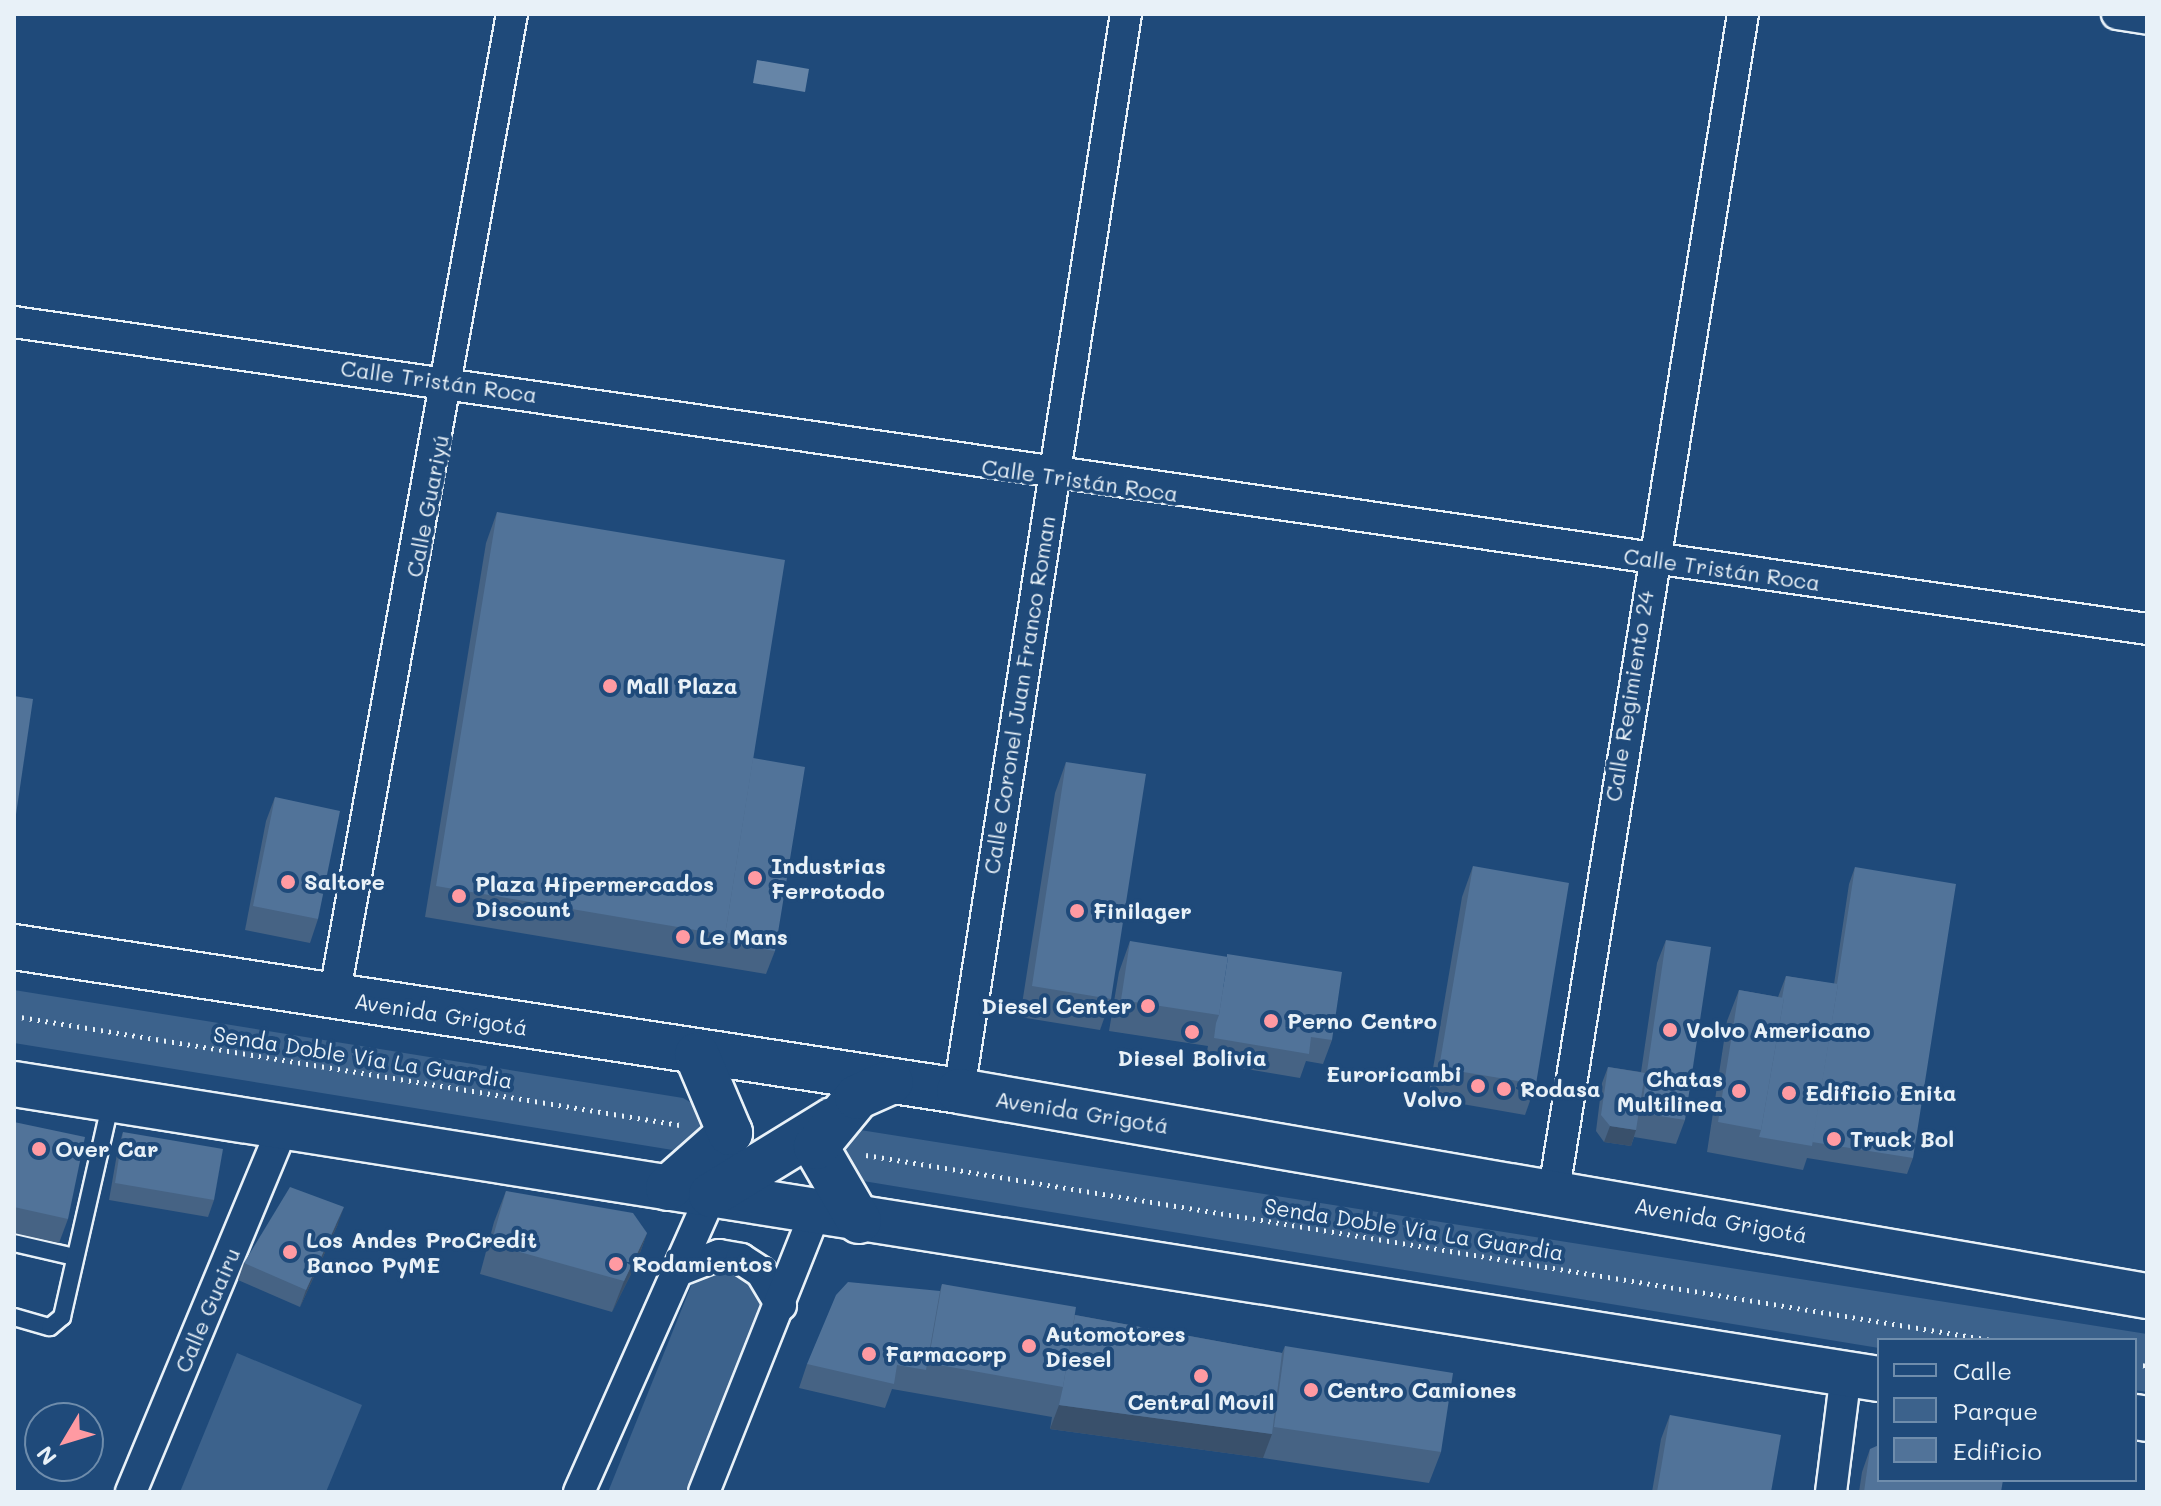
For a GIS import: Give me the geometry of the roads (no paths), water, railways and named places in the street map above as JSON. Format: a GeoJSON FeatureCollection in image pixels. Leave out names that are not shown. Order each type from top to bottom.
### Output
{"type":"FeatureCollection","features":[{"type":"Feature","properties":{"kind":"main road","name":"Avenida Grigotá"},"geometry":{"type":"LineString","coordinates":[[14,947],[697,1055],[959,1091],[1554,1190],[2147,1296]]}},
{"type":"Feature","properties":{"kind":"main road"},"geometry":{"type":"LineString","coordinates":[[668,1188],[730,1133],[708,1116],[697,1055]]}},
{"type":"Feature","properties":{"kind":"main road"},"geometry":{"type":"LineString","coordinates":[[859,1221],[840,1200],[816,1147],[841,1136],[857,1097],[891,1082]]}},
{"type":"Feature","properties":{"kind":"main road"},"geometry":{"type":"LineString","coordinates":[[14,1084],[859,1221],[1863,1376]]}},
{"type":"Feature","properties":{"kind":"main road"},"geometry":{"type":"LineString","coordinates":[[708,1116],[769,1159],[815,1213]]}},
{"type":"Feature","properties":{"kind":"main road"},"geometry":{"type":"LineString","coordinates":[[711,1195],[769,1159],[841,1136]]}},
{"type":"Feature","properties":{"kind":"street","name":"Calle Guariyú"},"geometry":{"type":"LineString","coordinates":[[334,997],[451,382],[512,14]]}},
{"type":"Feature","properties":{"kind":"street","name":"Calle Coronel Juan Franco Roman"},"geometry":{"type":"LineString","coordinates":[[959,1091],[1126,14]]}},
{"type":"Feature","properties":{"kind":"street","name":"Calle Regimiento 24"},"geometry":{"type":"LineString","coordinates":[[1554,1190],[1650,558],[1743,14]]}},
{"type":"Feature","properties":{"kind":"street"},"geometry":{"type":"LineString","coordinates":[[2117,14],[2147,19]]}},
{"type":"Feature","properties":{"kind":"street","name":"Calle Tristán Roca"},"geometry":{"type":"LineString","coordinates":[[14,322],[451,382],[1052,477],[2147,629]]}},
{"type":"Feature","properties":{"kind":"street","name":"Calle Guairu"},"geometry":{"type":"LineString","coordinates":[[131,1492],[282,1129]]}},
{"type":"Feature","properties":{"kind":"street"},"geometry":{"type":"LineString","coordinates":[[579,1492],[711,1195]]}},
{"type":"Feature","properties":{"kind":"street"},"geometry":{"type":"LineString","coordinates":[[704,1492],[781,1305],[815,1213]]}},
{"type":"Feature","properties":{"kind":"street"},"geometry":{"type":"LineString","coordinates":[[678,1271],[697,1259],[741,1259],[761,1272],[781,1305]]}},
{"type":"Feature","properties":{"kind":"street"},"geometry":{"type":"LineString","coordinates":[[1831,1492],[1863,1376]]}},
{"type":"Feature","properties":{"kind":"lane"},"geometry":{"type":"LineString","coordinates":[[14,1317],[57,1325],[111,1100]]}},
{"type":"Feature","properties":{"kind":"lane"},"geometry":{"type":"LineString","coordinates":[[14,1243],[74,1257]]}},
{"type":"Feature","properties":{"kind":"place","name":"Mall Plaza"},"geometry":{"type":"Point","coordinates":[610,686]}},
{"type":"Feature","properties":{"kind":"place","name":"Industrias Ferrotodo"},"geometry":{"type":"Point","coordinates":[755,878]}},
{"type":"Feature","properties":{"kind":"place","name":"Saltore"},"geometry":{"type":"Point","coordinates":[288,882]}},
{"type":"Feature","properties":{"kind":"place","name":"Plaza Hipermercados Discount"},"geometry":{"type":"Point","coordinates":[459,896]}},
{"type":"Feature","properties":{"kind":"place","name":"Finilager"},"geometry":{"type":"Point","coordinates":[1077,911]}},
{"type":"Feature","properties":{"kind":"place","name":"Le Mans"},"geometry":{"type":"Point","coordinates":[683,937]}},
{"type":"Feature","properties":{"kind":"place","name":"Diesel Center"},"geometry":{"type":"Point","coordinates":[1148,1006]}},
{"type":"Feature","properties":{"kind":"place","name":"Perno Centro"},"geometry":{"type":"Point","coordinates":[1271,1021]}},
{"type":"Feature","properties":{"kind":"place","name":"Volvo Americano"},"geometry":{"type":"Point","coordinates":[1670,1030]}},
{"type":"Feature","properties":{"kind":"place","name":"Diesel Bolivia"},"geometry":{"type":"Point","coordinates":[1192,1032]}},
{"type":"Feature","properties":{"kind":"place","name":"Euroricambi Volvo"},"geometry":{"type":"Point","coordinates":[1478,1086]}},
{"type":"Feature","properties":{"kind":"place","name":"Rodasa"},"geometry":{"type":"Point","coordinates":[1504,1089]}},
{"type":"Feature","properties":{"kind":"place","name":"Chatas Multilinea"},"geometry":{"type":"Point","coordinates":[1739,1091]}},
{"type":"Feature","properties":{"kind":"place","name":"Edificio Enita"},"geometry":{"type":"Point","coordinates":[1789,1093]}},
{"type":"Feature","properties":{"kind":"place","name":"Truck Bol"},"geometry":{"type":"Point","coordinates":[1834,1139]}},
{"type":"Feature","properties":{"kind":"place","name":"Over Car"},"geometry":{"type":"Point","coordinates":[39,1149]}},
{"type":"Feature","properties":{"kind":"place","name":"Los Andes ProCredit Banco PyME"},"geometry":{"type":"Point","coordinates":[290,1252]}},
{"type":"Feature","properties":{"kind":"place","name":"Rodamientos"},"geometry":{"type":"Point","coordinates":[616,1264]}},
{"type":"Feature","properties":{"kind":"place","name":"Automotores Diesel"},"geometry":{"type":"Point","coordinates":[1029,1346]}},
{"type":"Feature","properties":{"kind":"place","name":"Farmacorp"},"geometry":{"type":"Point","coordinates":[869,1354]}},
{"type":"Feature","properties":{"kind":"place","name":"Central Movil"},"geometry":{"type":"Point","coordinates":[1201,1376]}},
{"type":"Feature","properties":{"kind":"place","name":"Centro Camiones"},"geometry":{"type":"Point","coordinates":[1311,1390]}}]}
